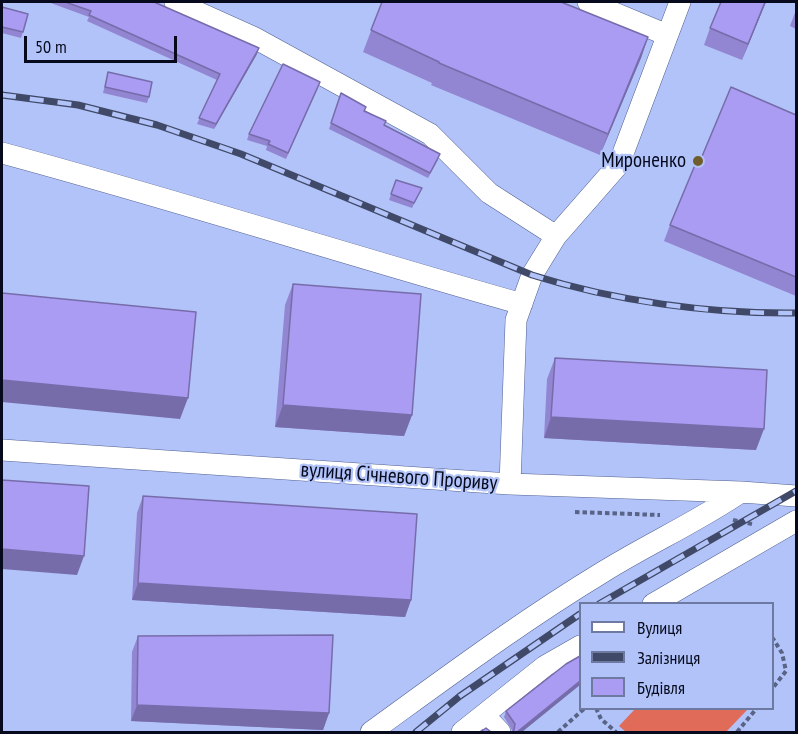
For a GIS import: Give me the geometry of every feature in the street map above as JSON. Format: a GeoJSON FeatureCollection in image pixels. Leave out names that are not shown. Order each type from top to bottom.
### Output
{"type":"FeatureCollection","features":[{"type":"Feature","properties":{"kind":"street"},"geometry":{"type":"LineString","coordinates":[[175,2],[253,37],[430,134],[489,193],[556,236]]}},
{"type":"Feature","properties":{"kind":"street"},"geometry":{"type":"LineString","coordinates":[[588,2],[667,35]]}},
{"type":"Feature","properties":{"kind":"street"},"geometry":{"type":"LineString","coordinates":[[510,484],[516,320],[532,275],[556,236],[619,164],[680,2]]}},
{"type":"Feature","properties":{"kind":"street"},"geometry":{"type":"LineString","coordinates":[[2,153],[522,304]]}},
{"type":"Feature","properties":{"kind":"street","name":"вулиця Січневого Прориву"},"geometry":{"type":"LineString","coordinates":[[2,450],[510,484],[796,496]]}},
{"type":"Feature","properties":{"kind":"street"},"geometry":{"type":"LineString","coordinates":[[371,732],[490,645],[603,571],[718,508],[741,492]]}},
{"type":"Feature","properties":{"kind":"street"},"geometry":{"type":"LineString","coordinates":[[655,602],[796,521]]}},
{"type":"Feature","properties":{"kind":"street"},"geometry":{"type":"LineString","coordinates":[[462,732],[545,666],[579,647]]}},
{"type":"Feature","properties":{"kind":"street"},"geometry":{"type":"LineString","coordinates":[[484,715],[500,732]]}},
{"type":"Feature","properties":{"kind":"path"},"geometry":{"type":"LineString","coordinates":[[774,640],[782,653],[786,671],[774,686]]}},
{"type":"Feature","properties":{"kind":"path"},"geometry":{"type":"LineString","coordinates":[[558,732],[583,710]]}},
{"type":"Feature","properties":{"kind":"path"},"geometry":{"type":"LineString","coordinates":[[597,710],[601,719],[616,732]]}},
{"type":"Feature","properties":{"kind":"path"},"geometry":{"type":"LineString","coordinates":[[737,732],[755,710]]}},
{"type":"Feature","properties":{"kind":"shaded area"},"geometry":{"type":"Polygon","coordinates":[[[634,710],[747,710],[726,732],[626,732],[619,726],[634,710]]]}},
{"type":"Feature","properties":{"kind":"building"},"geometry":{"type":"Polygon","coordinates":[[[65,2],[154,2],[259,48],[216,124],[199,118],[220,74],[89,15],[91,11],[65,2]]]}},
{"type":"Feature","properties":{"kind":"building"},"geometry":{"type":"Polygon","coordinates":[[[382,2],[561,2],[648,37],[608,134],[439,63],[371,30],[382,2]]]}},
{"type":"Feature","properties":{"kind":"building"},"geometry":{"type":"Polygon","coordinates":[[[721,2],[765,2],[748,44],[710,28],[721,2]]]}},
{"type":"Feature","properties":{"kind":"building"},"geometry":{"type":"Polygon","coordinates":[[[2,7],[28,14],[23,32],[2,27],[2,7]]]}},
{"type":"Feature","properties":{"kind":"building"},"geometry":{"type":"Polygon","coordinates":[[[283,64],[320,82],[288,153],[268,144],[270,141],[249,134],[283,64]]]}},
{"type":"Feature","properties":{"kind":"building"},"geometry":{"type":"Polygon","coordinates":[[[108,72],[152,82],[149,97],[105,87],[108,72]]]}},
{"type":"Feature","properties":{"kind":"building"},"geometry":{"type":"Polygon","coordinates":[[[731,87],[796,115],[796,277],[670,225],[731,87]]]}},
{"type":"Feature","properties":{"kind":"building"},"geometry":{"type":"Polygon","coordinates":[[[341,93],[366,107],[364,111],[386,121],[384,125],[440,154],[430,173],[331,123],[341,93]]]}},
{"type":"Feature","properties":{"kind":"building"},"geometry":{"type":"Polygon","coordinates":[[[396,180],[422,188],[414,203],[391,194],[396,180]]]}},
{"type":"Feature","properties":{"kind":"building"},"geometry":{"type":"Polygon","coordinates":[[[293,284],[421,294],[412,415],[283,405],[293,284]]]}},
{"type":"Feature","properties":{"kind":"building"},"geometry":{"type":"Polygon","coordinates":[[[2,293],[196,312],[188,398],[2,380],[2,293]]]}},
{"type":"Feature","properties":{"kind":"building"},"geometry":{"type":"Polygon","coordinates":[[[555,358],[767,370],[764,429],[551,417],[555,358]]]}},
{"type":"Feature","properties":{"kind":"building"},"geometry":{"type":"Polygon","coordinates":[[[2,480],[89,486],[84,556],[2,549],[2,480]]]}},
{"type":"Feature","properties":{"kind":"building"},"geometry":{"type":"Polygon","coordinates":[[[143,496],[417,514],[411,600],[138,583],[143,496]]]}},
{"type":"Feature","properties":{"kind":"building"},"geometry":{"type":"Polygon","coordinates":[[[333,635],[329,713],[137,705],[138,636],[333,635]]]}},
{"type":"Feature","properties":{"kind":"building"},"geometry":{"type":"Polygon","coordinates":[[[579,657],[579,682],[517,732],[513,732],[515,724],[506,711],[566,664],[579,657]]]}},
{"type":"Feature","properties":{"kind":"railway"},"geometry":{"type":"LineString","coordinates":[[2,95],[78,105],[157,125],[241,154],[532,275],[563,284],[662,304],[730,311],[796,313]]}},
{"type":"Feature","properties":{"kind":"railway"},"geometry":{"type":"LineString","coordinates":[[602,602],[796,491]]}},
{"type":"Feature","properties":{"kind":"railway"},"geometry":{"type":"LineString","coordinates":[[416,732],[460,696],[579,615]]}},
{"type":"Feature","properties":{"kind":"place","name":"Мироненко"},"geometry":{"type":"Point","coordinates":[698,161]}}]}
